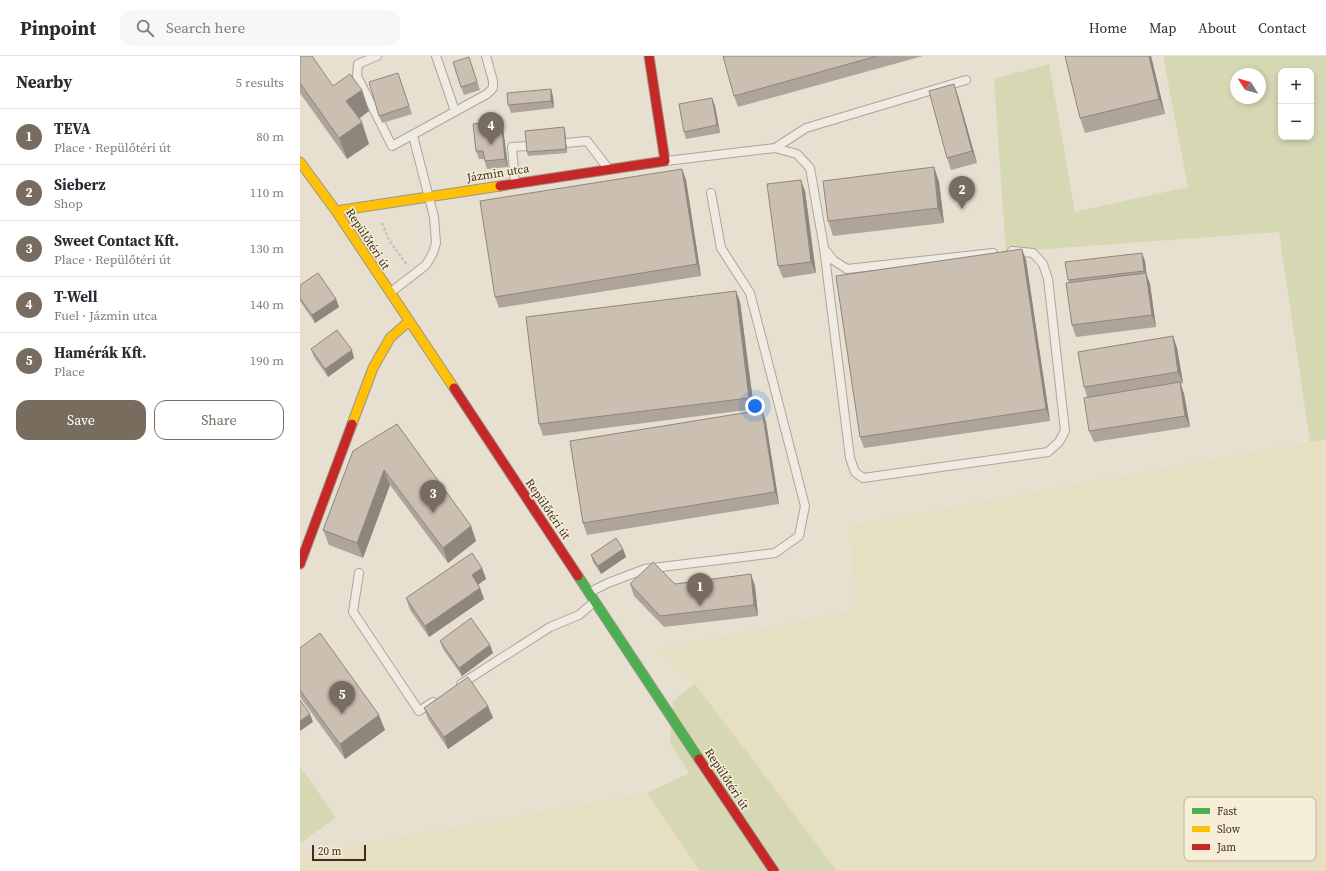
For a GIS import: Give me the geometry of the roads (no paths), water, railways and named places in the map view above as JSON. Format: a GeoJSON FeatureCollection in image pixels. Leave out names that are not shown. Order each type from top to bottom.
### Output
{"type":"FeatureCollection","features":[{"type":"Feature","properties":{"kind":"street"},"geometry":{"type":"LineString","coordinates":[[649,56],[665,161]]}},
{"type":"Feature","properties":{"kind":"street","name":"Jázmin utca"},"geometry":{"type":"LineString","coordinates":[[336,211],[665,161]]}},
{"type":"Feature","properties":{"kind":"street","name":"Repülőtéri út"},"geometry":{"type":"LineString","coordinates":[[300,162],[336,211],[389,294],[592,596],[774,871]]}},
{"type":"Feature","properties":{"kind":"street"},"geometry":{"type":"LineString","coordinates":[[300,564],[372,368],[390,338],[408,322]]}},
{"type":"Feature","properties":{"kind":"lane"},"geometry":{"type":"LineString","coordinates":[[377,56],[358,64],[357,76],[392,146],[413,136],[487,94],[492,88],[493,81],[486,56]]}},
{"type":"Feature","properties":{"kind":"lane"},"geometry":{"type":"LineString","coordinates":[[436,56],[455,111]]}},
{"type":"Feature","properties":{"kind":"lane"},"geometry":{"type":"LineString","coordinates":[[775,148],[806,128],[966,80]]}},
{"type":"Feature","properties":{"kind":"lane"},"geometry":{"type":"LineString","coordinates":[[389,294],[426,265],[433,253],[436,243],[436,223],[413,136]]}},
{"type":"Feature","properties":{"kind":"lane"},"geometry":{"type":"LineString","coordinates":[[566,143],[587,141],[609,169]]}},
{"type":"Feature","properties":{"kind":"lane"},"geometry":{"type":"LineString","coordinates":[[515,183],[512,147],[527,146]]}},
{"type":"Feature","properties":{"kind":"lane"},"geometry":{"type":"LineString","coordinates":[[665,161],[775,148],[796,154],[810,168],[824,248],[850,458],[855,472],[863,478],[1048,452],[1059,442],[1065,431],[1048,279],[1043,264],[1033,253],[1019,250],[847,270],[833,260],[824,248]]}},
{"type":"Feature","properties":{"kind":"lane"},"geometry":{"type":"LineString","coordinates":[[451,690],[550,627],[579,615],[592,596],[608,583],[644,570],[775,553],[799,536],[805,506],[750,293],[721,248],[711,193]]}},
{"type":"Feature","properties":{"kind":"lane"},"geometry":{"type":"LineString","coordinates":[[359,573],[354,612],[419,711],[438,699]]}},
{"type":"Feature","properties":{"kind":"place","name":"T-Well"},"geometry":{"type":"Point","coordinates":[491,145]}},
{"type":"Feature","properties":{"kind":"place","name":"Sieberz"},"geometry":{"type":"Point","coordinates":[962,209]}},
{"type":"Feature","properties":{"kind":"place","name":"Sweet Contact Kft."},"geometry":{"type":"Point","coordinates":[433,513]}},
{"type":"Feature","properties":{"kind":"place","name":"TEVA"},"geometry":{"type":"Point","coordinates":[700,606]}},
{"type":"Feature","properties":{"kind":"place","name":"Hamérák Kft."},"geometry":{"type":"Point","coordinates":[342,714]}}]}
